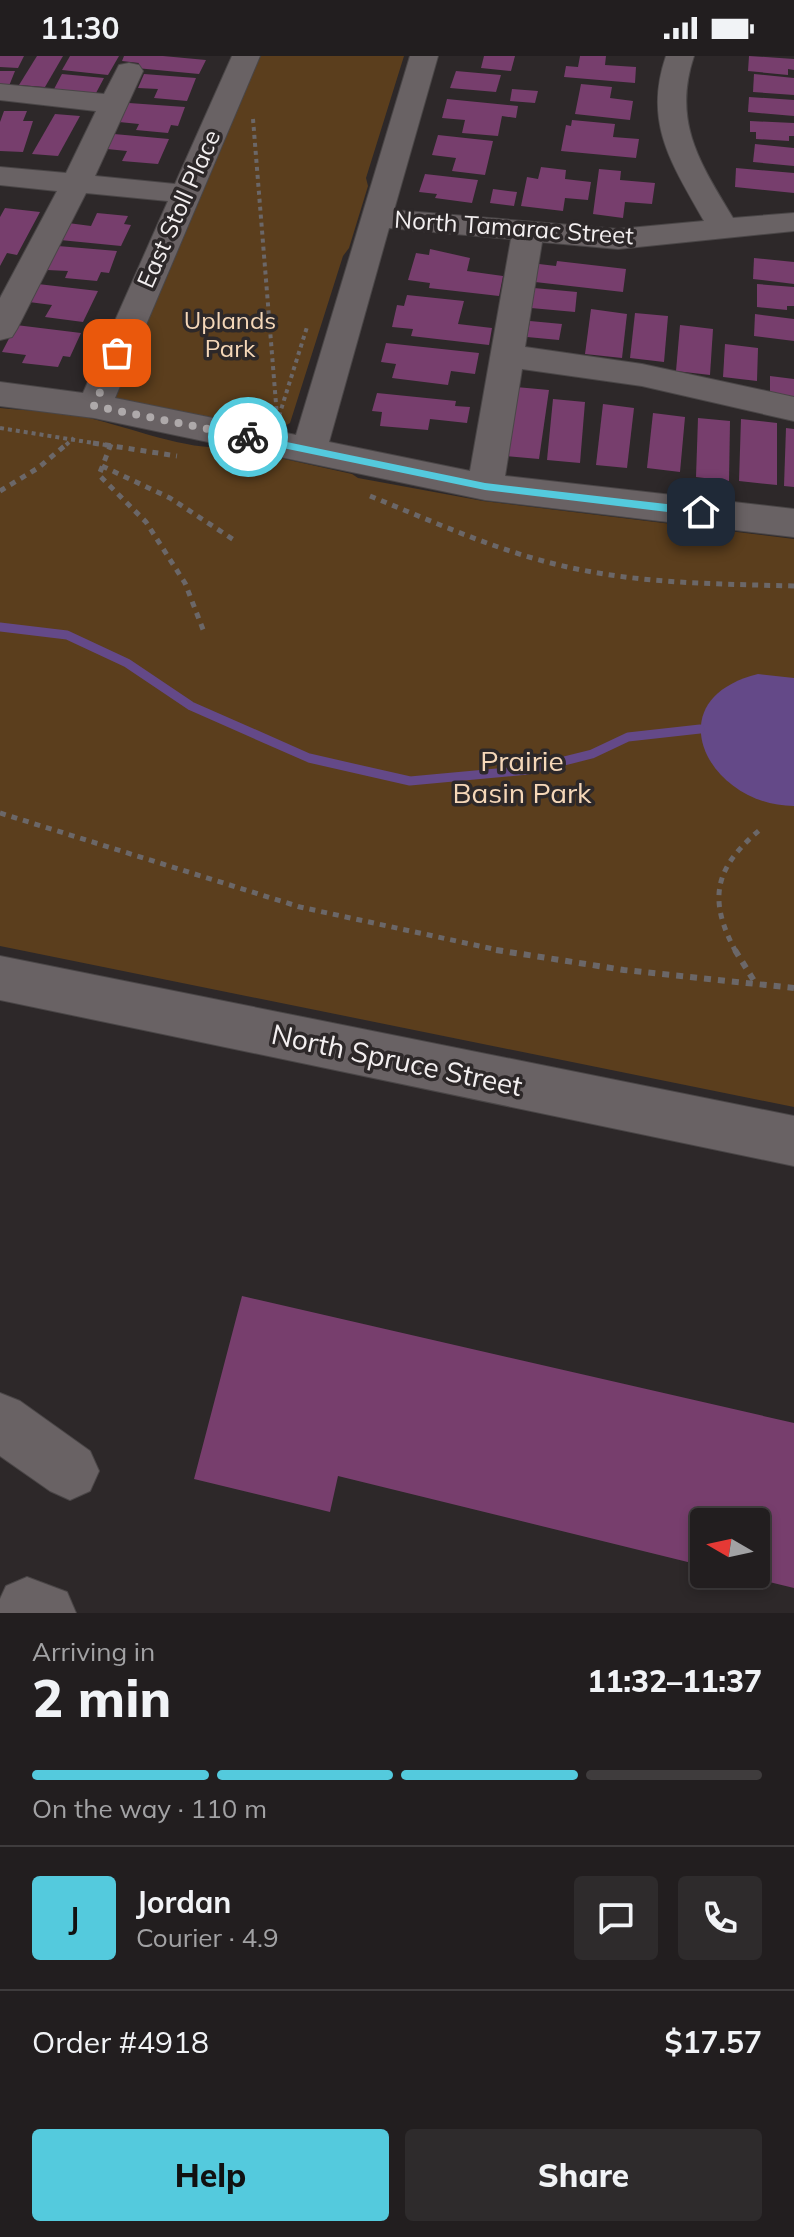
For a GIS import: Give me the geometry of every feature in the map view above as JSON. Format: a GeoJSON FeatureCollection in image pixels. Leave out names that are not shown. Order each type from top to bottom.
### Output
{"type":"FeatureCollection","features":[{"type":"Feature","properties":{"kind":"street","name":"East Stoll Place"},"geometry":{"type":"LineString","coordinates":[[94,406],[246,56]]}},
{"type":"Feature","properties":{"kind":"street"},"geometry":{"type":"LineString","coordinates":[[309,451],[424,56]]}},
{"type":"Feature","properties":{"kind":"street"},"geometry":{"type":"LineString","coordinates":[[680,56],[671,87],[676,135],[694,176],[724,230]]}},
{"type":"Feature","properties":{"kind":"street"},"geometry":{"type":"LineString","coordinates":[[0,329],[10,290],[77,182],[129,71]]}},
{"type":"Feature","properties":{"kind":"street"},"geometry":{"type":"LineString","coordinates":[[0,92],[114,104]]}},
{"type":"Feature","properties":{"kind":"street"},"geometry":{"type":"LineString","coordinates":[[0,176],[186,194]]}},
{"type":"Feature","properties":{"kind":"street","name":"North Tamarac Street"},"geometry":{"type":"LineString","coordinates":[[378,218],[618,239],[794,222]]}},
{"type":"Feature","properties":{"kind":"street"},"geometry":{"type":"LineString","coordinates":[[485,487],[528,233]]}},
{"type":"Feature","properties":{"kind":"street"},"geometry":{"type":"LineString","coordinates":[[507,356],[642,375],[794,409]]}},
{"type":"Feature","properties":{"kind":"street"},"geometry":{"type":"LineString","coordinates":[[0,394],[94,406],[485,487],[794,523]]}},
{"type":"Feature","properties":{"kind":"street","name":"North Spruce Street"},"geometry":{"type":"LineString","coordinates":[[0,978],[794,1141]]}},
{"type":"Feature","properties":{"kind":"street"},"geometry":{"type":"LineString","coordinates":[[0,1421],[70,1471]]}},
{"type":"Feature","properties":{"kind":"path"},"geometry":{"type":"LineString","coordinates":[[253,110],[253,141],[278,421]]}},
{"type":"Feature","properties":{"kind":"path"},"geometry":{"type":"LineString","coordinates":[[0,428],[111,444],[99,475],[146,522],[185,583],[204,632]]}},
{"type":"Feature","properties":{"kind":"path"},"geometry":{"type":"LineString","coordinates":[[0,491],[38,468],[74,438]]}},
{"type":"Feature","properties":{"kind":"path"},"geometry":{"type":"LineString","coordinates":[[102,466],[170,498],[234,540]]}},
{"type":"Feature","properties":{"kind":"path"},"geometry":{"type":"LineString","coordinates":[[362,493],[513,553],[580,570],[650,581],[794,586]]}},
{"type":"Feature","properties":{"kind":"path"},"geometry":{"type":"LineString","coordinates":[[0,813],[243,890],[341,917],[532,957],[692,980],[794,988]]}},
{"type":"Feature","properties":{"kind":"path"},"geometry":{"type":"LineString","coordinates":[[757,985],[722,927],[717,908],[723,867],[734,851],[762,828]]}},
{"type":"Feature","properties":{"kind":"green space","name":"Uplands Park"},"geometry":{"type":"Polygon","coordinates":[[[254,56],[404,56],[366,178],[368,186],[349,248],[343,256],[290,423],[271,434],[112,398],[254,56]]]}},
{"type":"Feature","properties":{"kind":"green space","name":"Prairie Basin Park"},"geometry":{"type":"Polygon","coordinates":[[[0,408],[80,416],[176,442],[231,447],[352,474],[358,478],[483,501],[794,539],[794,1107],[0,946],[0,408]]]}},
{"type":"Feature","properties":{"kind":"shaded area"},"geometry":{"type":"Polygon","coordinates":[[[758,674],[794,678],[794,806],[764,801],[738,789],[718,771],[705,750],[701,727],[707,706],[726,687],[758,674]]]}},
{"type":"Feature","properties":{"kind":"building"},"geometry":{"type":"Polygon","coordinates":[[[0,56],[24,56],[18,68],[0,67],[0,56]]]}},
{"type":"Feature","properties":{"kind":"building"},"geometry":{"type":"Polygon","coordinates":[[[37,56],[63,56],[45,87],[19,85],[37,56]]]}},
{"type":"Feature","properties":{"kind":"building"},"geometry":{"type":"Polygon","coordinates":[[[70,56],[119,56],[108,75],[62,70],[70,56]]]}},
{"type":"Feature","properties":{"kind":"building"},"geometry":{"type":"Polygon","coordinates":[[[124,56],[206,60],[199,74],[136,68],[139,63],[122,61],[124,56]]]}},
{"type":"Feature","properties":{"kind":"building"},"geometry":{"type":"Polygon","coordinates":[[[484,56],[515,56],[511,71],[481,68],[484,56]]]}},
{"type":"Feature","properties":{"kind":"building"},"geometry":{"type":"Polygon","coordinates":[[[580,56],[606,56],[605,65],[636,67],[635,83],[564,77],[566,66],[578,67],[580,56]]]}},
{"type":"Feature","properties":{"kind":"building"},"geometry":{"type":"Polygon","coordinates":[[[749,56],[794,59],[794,70],[788,69],[788,75],[748,71],[749,56]]]}},
{"type":"Feature","properties":{"kind":"building"},"geometry":{"type":"Polygon","coordinates":[[[0,71],[15,71],[9,86],[0,85],[0,71]]]}},
{"type":"Feature","properties":{"kind":"building"},"geometry":{"type":"Polygon","coordinates":[[[456,71],[501,75],[496,92],[450,88],[456,71]]]}},
{"type":"Feature","properties":{"kind":"building"},"geometry":{"type":"Polygon","coordinates":[[[62,74],[104,78],[96,93],[54,89],[62,74]]]}},
{"type":"Feature","properties":{"kind":"building"},"geometry":{"type":"Polygon","coordinates":[[[144,74],[196,78],[187,101],[154,98],[158,89],[138,88],[144,74]]]}},
{"type":"Feature","properties":{"kind":"building"},"geometry":{"type":"Polygon","coordinates":[[[754,74],[794,78],[794,95],[753,92],[754,74]]]}},
{"type":"Feature","properties":{"kind":"building"},"geometry":{"type":"Polygon","coordinates":[[[581,84],[612,87],[610,98],[633,101],[630,120],[575,114],[581,84]]]}},
{"type":"Feature","properties":{"kind":"building"},"geometry":{"type":"Polygon","coordinates":[[[512,89],[538,91],[535,103],[510,101],[512,89]]]}},
{"type":"Feature","properties":{"kind":"building"},"geometry":{"type":"Polygon","coordinates":[[[749,97],[794,100],[794,116],[748,112],[749,97]]]}},
{"type":"Feature","properties":{"kind":"building"},"geometry":{"type":"Polygon","coordinates":[[[447,99],[518,106],[516,118],[502,116],[498,136],[462,133],[465,120],[442,118],[447,99]]]}},
{"type":"Feature","properties":{"kind":"building"},"geometry":{"type":"Polygon","coordinates":[[[129,103],[185,107],[178,126],[171,125],[168,133],[136,130],[139,124],[119,122],[129,103]]]}},
{"type":"Feature","properties":{"kind":"building"},"geometry":{"type":"Polygon","coordinates":[[[4,111],[27,111],[23,121],[33,121],[23,152],[0,151],[0,122],[4,111]]]}},
{"type":"Feature","properties":{"kind":"building"},"geometry":{"type":"Polygon","coordinates":[[[55,114],[80,116],[58,156],[32,154],[55,114]]]}},
{"type":"Feature","properties":{"kind":"building"},"geometry":{"type":"Polygon","coordinates":[[[572,120],[615,124],[613,137],[639,139],[636,158],[561,151],[566,125],[571,126],[572,120]]]}},
{"type":"Feature","properties":{"kind":"building"},"geometry":{"type":"Polygon","coordinates":[[[750,121],[794,123],[794,136],[789,136],[789,141],[756,139],[756,132],[750,132],[750,121]]]}},
{"type":"Feature","properties":{"kind":"building"},"geometry":{"type":"Polygon","coordinates":[[[114,134],[169,139],[158,164],[122,161],[127,151],[107,149],[114,134]]]}},
{"type":"Feature","properties":{"kind":"building"},"geometry":{"type":"Polygon","coordinates":[[[438,135],[493,141],[485,175],[452,171],[456,158],[432,155],[438,135]]]}},
{"type":"Feature","properties":{"kind":"building"},"geometry":{"type":"Polygon","coordinates":[[[755,144],[794,148],[794,166],[753,162],[755,144]]]}},
{"type":"Feature","properties":{"kind":"building"},"geometry":{"type":"Polygon","coordinates":[[[541,167],[566,170],[565,179],[591,182],[588,200],[565,198],[563,211],[521,206],[527,177],[538,179],[541,167]]]}},
{"type":"Feature","properties":{"kind":"building"},"geometry":{"type":"Polygon","coordinates":[[[736,168],[794,173],[794,193],[735,187],[736,168]]]}},
{"type":"Feature","properties":{"kind":"building"},"geometry":{"type":"Polygon","coordinates":[[[599,169],[621,171],[620,180],[655,183],[652,204],[625,202],[623,218],[593,214],[599,169]]]}},
{"type":"Feature","properties":{"kind":"building"},"geometry":{"type":"Polygon","coordinates":[[[425,174],[478,180],[472,203],[435,198],[437,194],[419,192],[425,174]]]}},
{"type":"Feature","properties":{"kind":"building"},"geometry":{"type":"Polygon","coordinates":[[[493,189],[517,192],[514,206],[490,203],[493,189]]]}},
{"type":"Feature","properties":{"kind":"building"},"geometry":{"type":"Polygon","coordinates":[[[5,208],[40,212],[17,255],[7,253],[0,266],[0,217],[5,208]]]}},
{"type":"Feature","properties":{"kind":"building"},"geometry":{"type":"Polygon","coordinates":[[[97,213],[128,216],[124,224],[131,225],[121,246],[60,240],[68,223],[91,226],[97,213]]]}},
{"type":"Feature","properties":{"kind":"building"},"geometry":{"type":"Polygon","coordinates":[[[58,246],[117,251],[109,273],[101,272],[97,281],[65,278],[68,271],[47,270],[58,246]]]}},
{"type":"Feature","properties":{"kind":"building"},"geometry":{"type":"Polygon","coordinates":[[[430,249],[470,258],[467,271],[503,276],[499,296],[429,288],[430,283],[408,280],[416,253],[429,255],[430,249]]]}},
{"type":"Feature","properties":{"kind":"building"},"geometry":{"type":"Polygon","coordinates":[[[754,258],[794,262],[794,284],[753,279],[754,258]]]}},
{"type":"Feature","properties":{"kind":"building"},"geometry":{"type":"Polygon","coordinates":[[[557,261],[626,269],[623,292],[535,282],[539,264],[556,266],[557,261]]]}},
{"type":"Feature","properties":{"kind":"building"},"geometry":{"type":"Polygon","coordinates":[[[38,284],[98,291],[83,322],[45,317],[52,305],[29,302],[38,284]]]}},
{"type":"Feature","properties":{"kind":"building"},"geometry":{"type":"Polygon","coordinates":[[[757,284],[794,287],[794,306],[787,306],[787,310],[757,307],[757,284]]]}},
{"type":"Feature","properties":{"kind":"building"},"geometry":{"type":"Polygon","coordinates":[[[534,288],[577,292],[575,312],[531,308],[534,288]]]}},
{"type":"Feature","properties":{"kind":"building"},"geometry":{"type":"Polygon","coordinates":[[[407,295],[464,301],[458,324],[492,328],[489,345],[411,336],[413,329],[392,327],[397,305],[404,306],[407,295]]]}},
{"type":"Feature","properties":{"kind":"building"},"geometry":{"type":"Polygon","coordinates":[[[591,309],[627,314],[622,358],[585,354],[591,309]]]}},
{"type":"Feature","properties":{"kind":"building"},"geometry":{"type":"Polygon","coordinates":[[[635,313],[668,316],[664,362],[630,358],[635,313]]]}},
{"type":"Feature","properties":{"kind":"building"},"geometry":{"type":"Polygon","coordinates":[[[755,314],[794,319],[794,341],[754,336],[755,314]]]}},
{"type":"Feature","properties":{"kind":"building"},"geometry":{"type":"Polygon","coordinates":[[[530,321],[562,324],[559,340],[527,337],[530,321]]]}},
{"type":"Feature","properties":{"kind":"building"},"geometry":{"type":"Polygon","coordinates":[[[16,325],[81,333],[70,357],[63,356],[58,367],[22,363],[26,355],[2,352],[16,325]]]}},
{"type":"Feature","properties":{"kind":"building"},"geometry":{"type":"Polygon","coordinates":[[[680,325],[713,329],[710,375],[676,371],[680,325]]]}},
{"type":"Feature","properties":{"kind":"building"},"geometry":{"type":"Polygon","coordinates":[[[386,343],[479,353],[475,374],[451,371],[448,385],[392,378],[396,364],[381,362],[386,343]]]}},
{"type":"Feature","properties":{"kind":"building"},"geometry":{"type":"Polygon","coordinates":[[[725,344],[758,348],[757,381],[723,377],[725,344]]]}},
{"type":"Feature","properties":{"kind":"building"},"geometry":{"type":"Polygon","coordinates":[[[770,376],[794,379],[794,397],[770,394],[770,376]]]}},
{"type":"Feature","properties":{"kind":"building"},"geometry":{"type":"Polygon","coordinates":[[[516,387],[549,390],[539,459],[505,456],[516,387]]]}},
{"type":"Feature","properties":{"kind":"building"},"geometry":{"type":"Polygon","coordinates":[[[377,393],[456,401],[455,406],[470,407],[467,423],[430,419],[428,430],[380,426],[382,412],[372,411],[377,393]]]}},
{"type":"Feature","properties":{"kind":"building"},"geometry":{"type":"Polygon","coordinates":[[[553,399],[585,402],[580,463],[547,460],[553,399]]]}},
{"type":"Feature","properties":{"kind":"building"},"geometry":{"type":"Polygon","coordinates":[[[603,404],[634,408],[627,468],[596,465],[603,404]]]}},
{"type":"Feature","properties":{"kind":"building"},"geometry":{"type":"Polygon","coordinates":[[[653,413],[685,417],[680,472],[647,468],[653,413]]]}},
{"type":"Feature","properties":{"kind":"building"},"geometry":{"type":"Polygon","coordinates":[[[698,418],[730,421],[729,481],[696,477],[698,418]]]}},
{"type":"Feature","properties":{"kind":"building"},"geometry":{"type":"Polygon","coordinates":[[[741,419],[777,423],[777,485],[739,481],[741,419]]]}},
{"type":"Feature","properties":{"kind":"building"},"geometry":{"type":"Polygon","coordinates":[[[786,428],[794,429],[794,487],[784,486],[786,428]]]}},
{"type":"Feature","properties":{"kind":"building"},"geometry":{"type":"Polygon","coordinates":[[[242,1296],[794,1423],[794,1588],[770,1582],[770,1508],[690,1508],[690,1563],[338,1476],[330,1512],[194,1479],[242,1296]]]}},
{"type":"Feature","properties":{"kind":"waterway"},"geometry":{"type":"LineString","coordinates":[[0,627],[67,635],[127,663],[191,706],[309,758],[410,781],[528,770],[592,754],[628,737],[700,729]]}},
{"type":"Feature","properties":{"kind":"way so far"},"geometry":{"type":"LineString","coordinates":[[117,353],[94,406],[248,437]]}},
{"type":"Feature","properties":{"kind":"route"},"geometry":{"type":"LineString","coordinates":[[248,437],[485,487],[701,512]]}}]}
